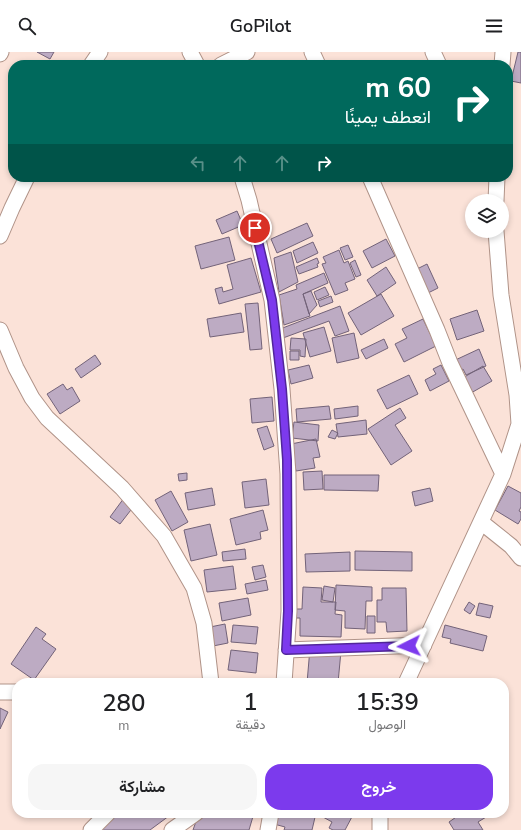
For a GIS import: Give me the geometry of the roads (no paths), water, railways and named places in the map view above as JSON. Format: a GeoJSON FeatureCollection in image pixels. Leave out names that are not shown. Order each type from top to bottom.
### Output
{"type":"FeatureCollection","features":[{"type":"Feature","properties":{"kind":"street"},"geometry":{"type":"LineString","coordinates":[[231,60],[247,52]]}},
{"type":"Feature","properties":{"kind":"street"},"geometry":{"type":"LineString","coordinates":[[0,236],[25,182]]}},
{"type":"Feature","properties":{"kind":"street"},"geometry":{"type":"LineString","coordinates":[[244,182],[272,300],[282,389],[288,474],[288,611],[284,678]]}},
{"type":"Feature","properties":{"kind":"street"},"geometry":{"type":"LineString","coordinates":[[372,182],[450,363],[503,474]]}},
{"type":"Feature","properties":{"kind":"street"},"geometry":{"type":"LineString","coordinates":[[496,194],[497,182]]}},
{"type":"Feature","properties":{"kind":"street"},"geometry":{"type":"LineString","coordinates":[[408,678],[503,474],[520,418],[501,296],[497,238]]}},
{"type":"Feature","properties":{"kind":"street"},"geometry":{"type":"LineString","coordinates":[[0,330],[16,368],[32,398],[47,418],[122,488],[164,536],[194,588],[204,623],[210,678]]}},
{"type":"Feature","properties":{"kind":"street"},"geometry":{"type":"LineString","coordinates":[[481,522],[511,546],[521,558]]}},
{"type":"Feature","properties":{"kind":"street"},"geometry":{"type":"LineString","coordinates":[[286,650],[424,645]]}},
{"type":"Feature","properties":{"kind":"street"},"geometry":{"type":"LineString","coordinates":[[0,692],[12,692]]}},
{"type":"Feature","properties":{"kind":"street"},"geometry":{"type":"LineString","coordinates":[[91,830],[103,818]]}},
{"type":"Feature","properties":{"kind":"street"},"geometry":{"type":"LineString","coordinates":[[172,830],[189,818]]}},
{"type":"Feature","properties":{"kind":"street"},"geometry":{"type":"LineString","coordinates":[[268,830],[270,818]]}},
{"type":"Feature","properties":{"kind":"street"},"geometry":{"type":"LineString","coordinates":[[380,818],[380,830]]}}]}
